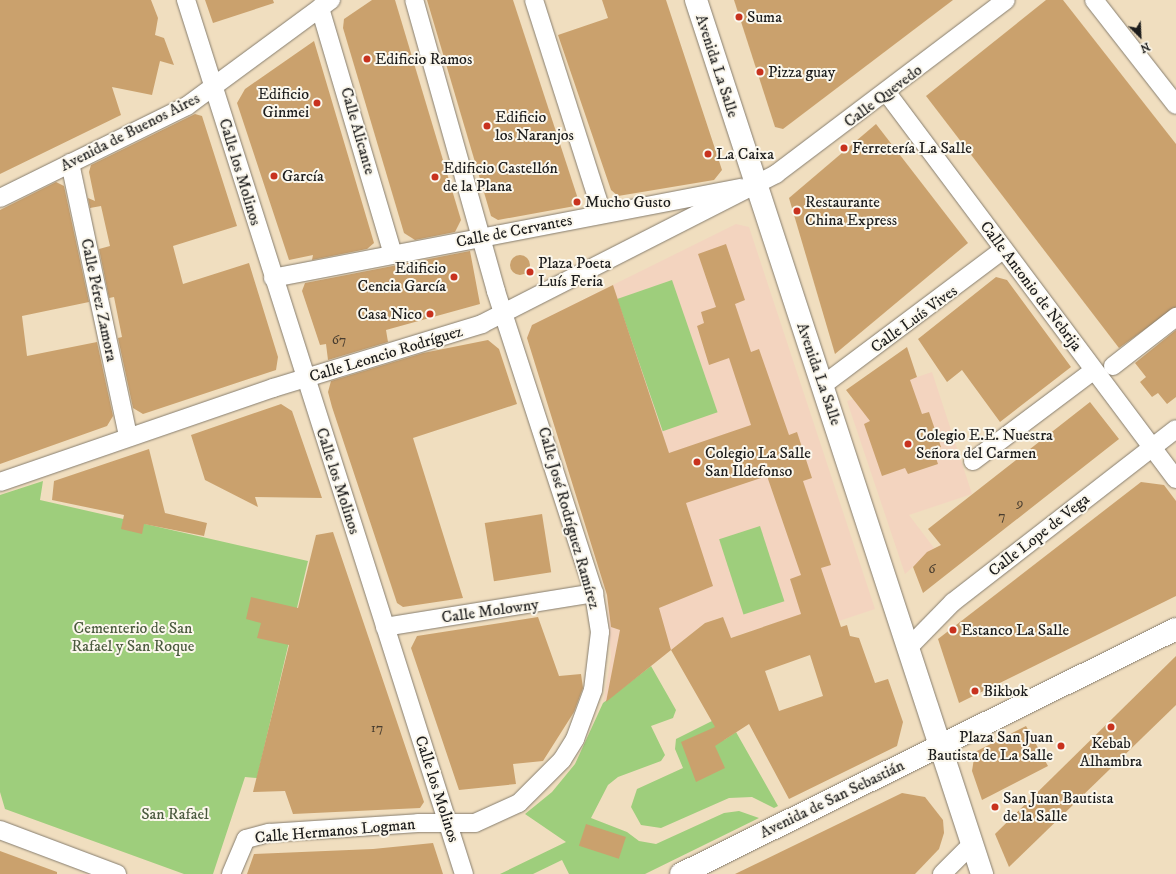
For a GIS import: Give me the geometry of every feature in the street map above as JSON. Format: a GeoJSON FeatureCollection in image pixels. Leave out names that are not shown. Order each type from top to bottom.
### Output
{"type":"FeatureCollection","features":[{"type":"Feature","properties":{"kind":"main road","name":"Avenida La Salle"},"geometry":{"type":"LineString","coordinates":[[696,0],[755,185],[823,385],[982,874]]}},
{"type":"Feature","properties":{"kind":"main road","name":"Avenida de San Sebastián"},"geometry":{"type":"LineString","coordinates":[[681,874],[941,748],[1176,629]]}},
{"type":"Feature","properties":{"kind":"street","name":"Calle los Molinos"},"geometry":{"type":"LineString","coordinates":[[186,0],[273,278],[464,874]]}},
{"type":"Feature","properties":{"kind":"street","name":"Calle José Rodríguez Ramírez"},"geometry":{"type":"LineString","coordinates":[[414,0],[484,238],[504,313],[594,593],[600,632],[593,690],[586,715],[565,755],[541,785],[519,803],[475,823],[448,824]]}},
{"type":"Feature","properties":{"kind":"street"},"geometry":{"type":"LineString","coordinates":[[534,0],[602,213]]}},
{"type":"Feature","properties":{"kind":"street","name":"Calle Quevedo"},"geometry":{"type":"LineString","coordinates":[[755,185],[799,159],[887,93],[1006,0]]}},
{"type":"Feature","properties":{"kind":"street"},"geometry":{"type":"LineString","coordinates":[[1094,0],[1176,105]]}},
{"type":"Feature","properties":{"kind":"street","name":"Avenida de Buenos Aires"},"geometry":{"type":"LineString","coordinates":[[0,198],[187,106],[326,4]]}},
{"type":"Feature","properties":{"kind":"street","name":"Calle Alicante"},"geometry":{"type":"LineString","coordinates":[[326,4],[393,254]]}},
{"type":"Feature","properties":{"kind":"street","name":"Calle Antonio de Nebrija"},"geometry":{"type":"LineString","coordinates":[[887,93],[1003,250],[1176,479]]}},
{"type":"Feature","properties":{"kind":"street","name":"Calle Pérez Zamora"},"geometry":{"type":"LineString","coordinates":[[70,163],[128,437]]}},
{"type":"Feature","properties":{"kind":"street","name":"Calle de Cervantes"},"geometry":{"type":"LineString","coordinates":[[273,278],[393,254],[484,238],[602,213],[755,185]]}},
{"type":"Feature","properties":{"kind":"street","name":"Calle Leoncio Rodríguez"},"geometry":{"type":"LineString","coordinates":[[0,482],[128,437],[305,378],[473,328],[755,185]]}},
{"type":"Feature","properties":{"kind":"street","name":"Calle Luís Vives"},"geometry":{"type":"LineString","coordinates":[[823,385],[1003,250]]}},
{"type":"Feature","properties":{"kind":"street"},"geometry":{"type":"LineString","coordinates":[[1113,366],[1176,317]]}},
{"type":"Feature","properties":{"kind":"street"},"geometry":{"type":"LineString","coordinates":[[973,462],[1094,370]]}},
{"type":"Feature","properties":{"kind":"street","name":"Calle Lope de Vega"},"geometry":{"type":"LineString","coordinates":[[909,647],[953,602],[1176,429]]}},
{"type":"Feature","properties":{"kind":"street","name":"Calle Molowny"},"geometry":{"type":"LineString","coordinates":[[385,627],[594,593]]}},
{"type":"Feature","properties":{"kind":"street","name":"Calle Hermanos Logman"},"geometry":{"type":"LineString","coordinates":[[231,874],[246,839],[284,832],[448,824]]}},
{"type":"Feature","properties":{"kind":"street"},"geometry":{"type":"LineString","coordinates":[[4,831],[117,874]]}},
{"type":"Feature","properties":{"kind":"street"},"geometry":{"type":"LineString","coordinates":[[942,874],[972,844]]}},
{"type":"Feature","properties":{"kind":"shaded area","name":"Colegio La Salle San Ildefonso"},"geometry":{"type":"Polygon","coordinates":[[[736,224],[749,227],[875,609],[821,627],[784,620],[730,638],[722,617],[705,623],[603,704],[611,657],[607,595],[527,337],[532,325],[736,224]]]}},
{"type":"Feature","properties":{"kind":"shaded area","name":"Colegio E.E. Nuestra Señora del Carmen"},"geometry":{"type":"Polygon","coordinates":[[[932,372],[972,494],[909,515],[934,548],[905,574],[847,401],[932,372]]]}},
{"type":"Feature","properties":{"kind":"green space"},"geometry":{"type":"Polygon","coordinates":[[[672,280],[718,412],[663,431],[617,299],[672,280]]]}},
{"type":"Feature","properties":{"kind":"green space","name":"Cementerio de San Rafael y San Roque"},"geometry":{"type":"Polygon","coordinates":[[[43,481],[40,500],[308,561],[257,778],[245,777],[213,874],[184,874],[5,809],[0,792],[0,495],[43,481]]]}},
{"type":"Feature","properties":{"kind":"green space"},"geometry":{"type":"Polygon","coordinates":[[[760,526],[784,601],[744,614],[719,539],[760,526]]]}},
{"type":"Feature","properties":{"kind":"green space"},"geometry":{"type":"Polygon","coordinates":[[[651,666],[676,710],[673,718],[651,726],[665,755],[661,761],[618,777],[608,785],[591,818],[627,832],[639,841],[656,844],[724,813],[739,811],[759,818],[645,874],[569,874],[562,860],[533,874],[500,874],[566,842],[525,814],[552,792],[575,764],[603,703],[651,666]]]}},
{"type":"Feature","properties":{"kind":"green space"},"geometry":{"type":"Polygon","coordinates":[[[712,721],[724,740],[736,732],[778,806],[774,808],[752,797],[729,798],[661,828],[641,825],[631,807],[637,789],[683,768],[675,749],[676,739],[712,721]]]}},
{"type":"Feature","properties":{"kind":"building"},"geometry":{"type":"Polygon","coordinates":[[[0,0],[151,0],[158,18],[155,35],[164,38],[174,65],[160,61],[152,95],[112,87],[121,115],[0,174],[0,0]]]}},
{"type":"Feature","properties":{"kind":"building"},"geometry":{"type":"Polygon","coordinates":[[[205,0],[273,0],[274,3],[213,23],[205,0]]]}},
{"type":"Feature","properties":{"kind":"building"},"geometry":{"type":"Polygon","coordinates":[[[372,0],[395,0],[461,220],[455,232],[415,240],[404,233],[343,28],[344,19],[372,0]]]}},
{"type":"Feature","properties":{"kind":"building"},"geometry":{"type":"Polygon","coordinates":[[[427,0],[513,0],[578,199],[575,206],[498,220],[491,216],[427,0]]]}},
{"type":"Feature","properties":{"kind":"building"},"geometry":{"type":"Polygon","coordinates":[[[602,0],[666,0],[722,170],[714,180],[618,196],[611,190],[558,35],[608,18],[602,0]]]}},
{"type":"Feature","properties":{"kind":"building"},"geometry":{"type":"Polygon","coordinates":[[[734,0],[953,0],[783,129],[775,127],[734,0]]]}},
{"type":"Feature","properties":{"kind":"building"},"geometry":{"type":"Polygon","coordinates":[[[1046,0],[1063,0],[1176,144],[1176,307],[1119,348],[926,96],[1046,0]]]}},
{"type":"Feature","properties":{"kind":"building"},"geometry":{"type":"Polygon","coordinates":[[[314,41],[374,243],[367,249],[312,260],[313,255],[289,260],[237,103],[245,89],[314,41]]]}},
{"type":"Feature","properties":{"kind":"building"},"geometry":{"type":"Polygon","coordinates":[[[195,114],[202,116],[237,226],[173,246],[183,284],[249,263],[278,357],[276,370],[143,414],[133,408],[118,338],[122,337],[114,297],[109,298],[99,249],[110,246],[101,206],[90,208],[88,198],[95,201],[89,172],[91,165],[195,114]]]}},
{"type":"Feature","properties":{"kind":"building"},"geometry":{"type":"Polygon","coordinates":[[[876,124],[968,243],[835,354],[789,198],[876,124]]]}},
{"type":"Feature","properties":{"kind":"building"},"geometry":{"type":"Polygon","coordinates":[[[56,182],[64,186],[89,302],[22,316],[27,356],[97,342],[113,416],[107,426],[0,464],[0,210],[56,182]]]}},
{"type":"Feature","properties":{"kind":"building"},"geometry":{"type":"Polygon","coordinates":[[[726,244],[745,300],[735,304],[751,352],[759,349],[789,435],[797,432],[812,478],[803,481],[831,565],[821,568],[841,627],[847,625],[850,636],[859,638],[875,683],[888,679],[903,722],[897,746],[789,799],[749,724],[715,746],[725,768],[696,782],[681,742],[715,727],[671,650],[606,702],[620,630],[611,627],[607,595],[527,338],[532,325],[613,285],[669,453],[751,425],[729,358],[709,365],[697,326],[704,323],[701,312],[716,307],[698,254],[726,244]],[[767,476],[686,503],[713,586],[659,608],[671,650],[705,623],[723,617],[731,638],[801,614],[790,579],[801,575],[767,476]],[[810,655],[765,671],[779,711],[823,696],[810,655]]]}},
{"type":"Feature","properties":{"kind":"building"},"geometry":{"type":"Polygon","coordinates":[[[470,251],[480,304],[386,330],[388,342],[328,360],[326,344],[320,345],[302,291],[305,283],[470,251]]]}},
{"type":"Feature","properties":{"kind":"building"},"geometry":{"type":"Polygon","coordinates":[[[520,255],[527,258],[530,265],[527,272],[520,275],[513,272],[510,265],[513,258],[520,255]]]}},
{"type":"Feature","properties":{"kind":"building"},"geometry":{"type":"Polygon","coordinates":[[[996,277],[1007,280],[1071,367],[1000,422],[962,370],[947,382],[918,339],[996,277]]]}},
{"type":"Feature","properties":{"kind":"building"},"geometry":{"type":"Polygon","coordinates":[[[1176,330],[1176,397],[1167,404],[1158,393],[1152,397],[1140,382],[1146,377],[1135,363],[1176,330]]]}},
{"type":"Feature","properties":{"kind":"building"},"geometry":{"type":"Polygon","coordinates":[[[488,340],[499,349],[517,404],[413,438],[463,598],[403,607],[397,603],[332,407],[328,392],[331,381],[423,353],[488,340]]]}},
{"type":"Feature","properties":{"kind":"building"},"geometry":{"type":"Polygon","coordinates":[[[907,347],[917,377],[910,380],[922,414],[929,412],[941,447],[933,449],[938,464],[908,474],[905,468],[882,476],[864,424],[870,421],[846,390],[907,347]]]}},
{"type":"Feature","properties":{"kind":"building"},"geometry":{"type":"Polygon","coordinates":[[[1090,402],[1119,439],[923,593],[913,567],[927,552],[941,545],[928,529],[1090,402]]]}},
{"type":"Feature","properties":{"kind":"building"},"geometry":{"type":"Polygon","coordinates":[[[281,404],[292,411],[322,498],[255,497],[258,507],[205,480],[191,435],[281,404]]]}},
{"type":"Feature","properties":{"kind":"building"},"geometry":{"type":"Polygon","coordinates":[[[149,449],[165,513],[207,523],[204,536],[144,524],[142,534],[121,529],[124,515],[52,500],[54,481],[149,449]]]}},
{"type":"Feature","properties":{"kind":"building"},"geometry":{"type":"Polygon","coordinates":[[[1141,482],[1164,485],[1176,501],[1176,596],[959,703],[938,639],[1141,482]]]}},
{"type":"Feature","properties":{"kind":"building"},"geometry":{"type":"Polygon","coordinates":[[[542,514],[551,572],[494,581],[485,523],[542,514]]]}},
{"type":"Feature","properties":{"kind":"building"},"geometry":{"type":"Polygon","coordinates":[[[333,532],[424,802],[420,808],[293,814],[285,791],[253,792],[289,645],[257,638],[261,623],[246,619],[251,597],[298,608],[316,535],[333,532]]]}},
{"type":"Feature","properties":{"kind":"building"},"geometry":{"type":"Polygon","coordinates":[[[538,617],[559,676],[581,674],[583,688],[574,712],[543,761],[513,764],[516,784],[459,790],[411,648],[417,636],[538,617]]]}},
{"type":"Feature","properties":{"kind":"building"},"geometry":{"type":"Polygon","coordinates":[[[1176,656],[1176,705],[1009,867],[995,834],[1176,656]]]}},
{"type":"Feature","properties":{"kind":"building"},"geometry":{"type":"Polygon","coordinates":[[[1026,726],[1048,766],[982,800],[972,771],[975,752],[1026,726]]]}},
{"type":"Feature","properties":{"kind":"building"},"geometry":{"type":"Polygon","coordinates":[[[902,793],[925,797],[943,820],[944,833],[939,849],[915,874],[735,874],[902,793]]]}},
{"type":"Feature","properties":{"kind":"building"},"geometry":{"type":"Polygon","coordinates":[[[586,824],[626,837],[619,859],[579,846],[586,824]]]}},
{"type":"Feature","properties":{"kind":"building"},"geometry":{"type":"Polygon","coordinates":[[[433,843],[443,874],[247,874],[254,854],[373,849],[433,843]]]}},
{"type":"Feature","properties":{"kind":"building"},"geometry":{"type":"Polygon","coordinates":[[[0,851],[57,872],[57,874],[0,874],[0,851]]]}},
{"type":"Feature","properties":{"kind":"place","name":"Suma"},"geometry":{"type":"Point","coordinates":[739,17]}},
{"type":"Feature","properties":{"kind":"place","name":"Edificio Ramos"},"geometry":{"type":"Point","coordinates":[367,59]}},
{"type":"Feature","properties":{"kind":"place","name":"Pizza guay"},"geometry":{"type":"Point","coordinates":[760,72]}},
{"type":"Feature","properties":{"kind":"place","name":"Edificio Ginmei"},"geometry":{"type":"Point","coordinates":[317,103]}},
{"type":"Feature","properties":{"kind":"place","name":"Edificio los Naranjos"},"geometry":{"type":"Point","coordinates":[487,126]}},
{"type":"Feature","properties":{"kind":"place","name":"Ferretería La Salle"},"geometry":{"type":"Point","coordinates":[844,148]}},
{"type":"Feature","properties":{"kind":"place","name":"La Caixa"},"geometry":{"type":"Point","coordinates":[708,154]}},
{"type":"Feature","properties":{"kind":"place","name":"García"},"geometry":{"type":"Point","coordinates":[274,176]}},
{"type":"Feature","properties":{"kind":"place","name":"Edificio Castellón de la Plana"},"geometry":{"type":"Point","coordinates":[435,177]}},
{"type":"Feature","properties":{"kind":"place","name":"Mucho Gusto"},"geometry":{"type":"Point","coordinates":[577,202]}},
{"type":"Feature","properties":{"kind":"place","name":"Restaurante China Express"},"geometry":{"type":"Point","coordinates":[797,211]}},
{"type":"Feature","properties":{"kind":"place","name":"Plaza Poeta Luís Feria"},"geometry":{"type":"Point","coordinates":[530,272]}},
{"type":"Feature","properties":{"kind":"place","name":"Edificio Cencia García"},"geometry":{"type":"Point","coordinates":[454,277]}},
{"type":"Feature","properties":{"kind":"place","name":"Casa Nico"},"geometry":{"type":"Point","coordinates":[430,314]}},
{"type":"Feature","properties":{"kind":"place","name":"Colegio E.E. Nuestra Señora del Carmen"},"geometry":{"type":"Point","coordinates":[908,444]}},
{"type":"Feature","properties":{"kind":"place","name":"Colegio La Salle San Ildefonso"},"geometry":{"type":"Point","coordinates":[697,462]}},
{"type":"Feature","properties":{"kind":"place","name":"Estanco La Salle"},"geometry":{"type":"Point","coordinates":[953,630]}},
{"type":"Feature","properties":{"kind":"place","name":"Bikbok"},"geometry":{"type":"Point","coordinates":[975,691]}},
{"type":"Feature","properties":{"kind":"place","name":"Kebab Alhambra"},"geometry":{"type":"Point","coordinates":[1111,727]}},
{"type":"Feature","properties":{"kind":"place","name":"Plaza San Juan Bautista de La Salle"},"geometry":{"type":"Point","coordinates":[1061,746]}},
{"type":"Feature","properties":{"kind":"place","name":"San Juan Bautista de la Salle"},"geometry":{"type":"Point","coordinates":[995,807]}},
{"type":"Feature","properties":{"kind":"park label","name":"San Rafael"},"geometry":{"type":"Point","coordinates":[175,814]}}]}
